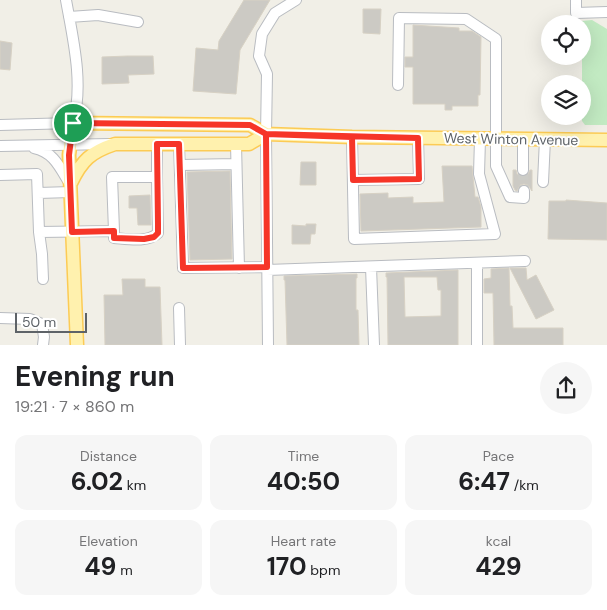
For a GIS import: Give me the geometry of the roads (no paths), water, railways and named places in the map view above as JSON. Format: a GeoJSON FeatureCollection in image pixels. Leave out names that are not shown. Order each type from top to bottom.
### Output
{"type":"FeatureCollection","features":[{"type":"Feature","properties":{"kind":"main road","name":"West Winton Avenue"},"geometry":{"type":"LineString","coordinates":[[73,123],[250,125],[266,134],[352,137],[607,140]]}},
{"type":"Feature","properties":{"kind":"main road"},"geometry":{"type":"LineString","coordinates":[[73,123],[70,144],[77,345]]}},
{"type":"Feature","properties":{"kind":"main road","name":"West Winton Avenue"},"geometry":{"type":"LineString","coordinates":[[115,144],[250,144],[266,134]]}},
{"type":"Feature","properties":{"kind":"main road"},"geometry":{"type":"LineString","coordinates":[[71,188],[78,168],[89,156],[115,144]]}},
{"type":"Feature","properties":{"kind":"street"},"geometry":{"type":"LineString","coordinates":[[66,0],[77,72],[77,110],[73,123]]}},
{"type":"Feature","properties":{"kind":"street"},"geometry":{"type":"LineString","coordinates":[[268,345],[267,74],[259,56],[262,34],[275,13],[296,0]]}},
{"type":"Feature","properties":{"kind":"street"},"geometry":{"type":"LineString","coordinates":[[576,0],[576,13],[607,12]]}},
{"type":"Feature","properties":{"kind":"street"},"geometry":{"type":"LineString","coordinates":[[69,17],[98,15],[138,22]]}},
{"type":"Feature","properties":{"kind":"street"},"geometry":{"type":"LineString","coordinates":[[398,85],[399,18],[466,19],[496,39],[496,166],[510,197],[524,198],[524,191]]}},
{"type":"Feature","properties":{"kind":"street","name":"West Winton Avenue"},"geometry":{"type":"LineString","coordinates":[[0,125],[73,123]]}},
{"type":"Feature","properties":{"kind":"street"},"geometry":{"type":"LineString","coordinates":[[352,137],[354,239],[496,234],[479,174],[480,139]]}},
{"type":"Feature","properties":{"kind":"street"},"geometry":{"type":"LineString","coordinates":[[353,180],[419,179],[418,138]]}},
{"type":"Feature","properties":{"kind":"street"},"geometry":{"type":"LineString","coordinates":[[523,139],[523,170]]}},
{"type":"Feature","properties":{"kind":"street"},"geometry":{"type":"LineString","coordinates":[[543,182],[545,139]]}},
{"type":"Feature","properties":{"kind":"street","name":"West Winton Avenue"},"geometry":{"type":"LineString","coordinates":[[0,146],[115,144]]}},
{"type":"Feature","properties":{"kind":"street"},"geometry":{"type":"LineString","coordinates":[[157,144],[158,233],[154,237],[144,239],[114,238],[112,177],[157,177]]}},
{"type":"Feature","properties":{"kind":"street"},"geometry":{"type":"LineString","coordinates":[[179,144],[183,268],[293,269],[525,262]]}},
{"type":"Feature","properties":{"kind":"street"},"geometry":{"type":"LineString","coordinates":[[236,144],[239,268]]}},
{"type":"Feature","properties":{"kind":"street"},"geometry":{"type":"LineString","coordinates":[[16,145],[43,150],[54,158],[71,188],[38,193]]}},
{"type":"Feature","properties":{"kind":"street"},"geometry":{"type":"LineString","coordinates":[[180,165],[236,164]]}},
{"type":"Feature","properties":{"kind":"street"},"geometry":{"type":"LineString","coordinates":[[0,174],[37,174],[38,232],[42,254],[43,279]]}},
{"type":"Feature","properties":{"kind":"street"},"geometry":{"type":"LineString","coordinates":[[38,232],[114,231]]}},
{"type":"Feature","properties":{"kind":"street"},"geometry":{"type":"LineString","coordinates":[[477,263],[477,345]]}},
{"type":"Feature","properties":{"kind":"street"},"geometry":{"type":"LineString","coordinates":[[371,267],[374,345]]}},
{"type":"Feature","properties":{"kind":"street"},"geometry":{"type":"LineString","coordinates":[[179,308],[180,345]]}},
{"type":"Feature","properties":{"kind":"street"},"geometry":{"type":"LineString","coordinates":[[0,318],[30,319],[42,324],[43,345]]}},
{"type":"Feature","properties":{"kind":"tunnel"},"geometry":{"type":"LineString","coordinates":[[523,170],[524,191]]}}]}
